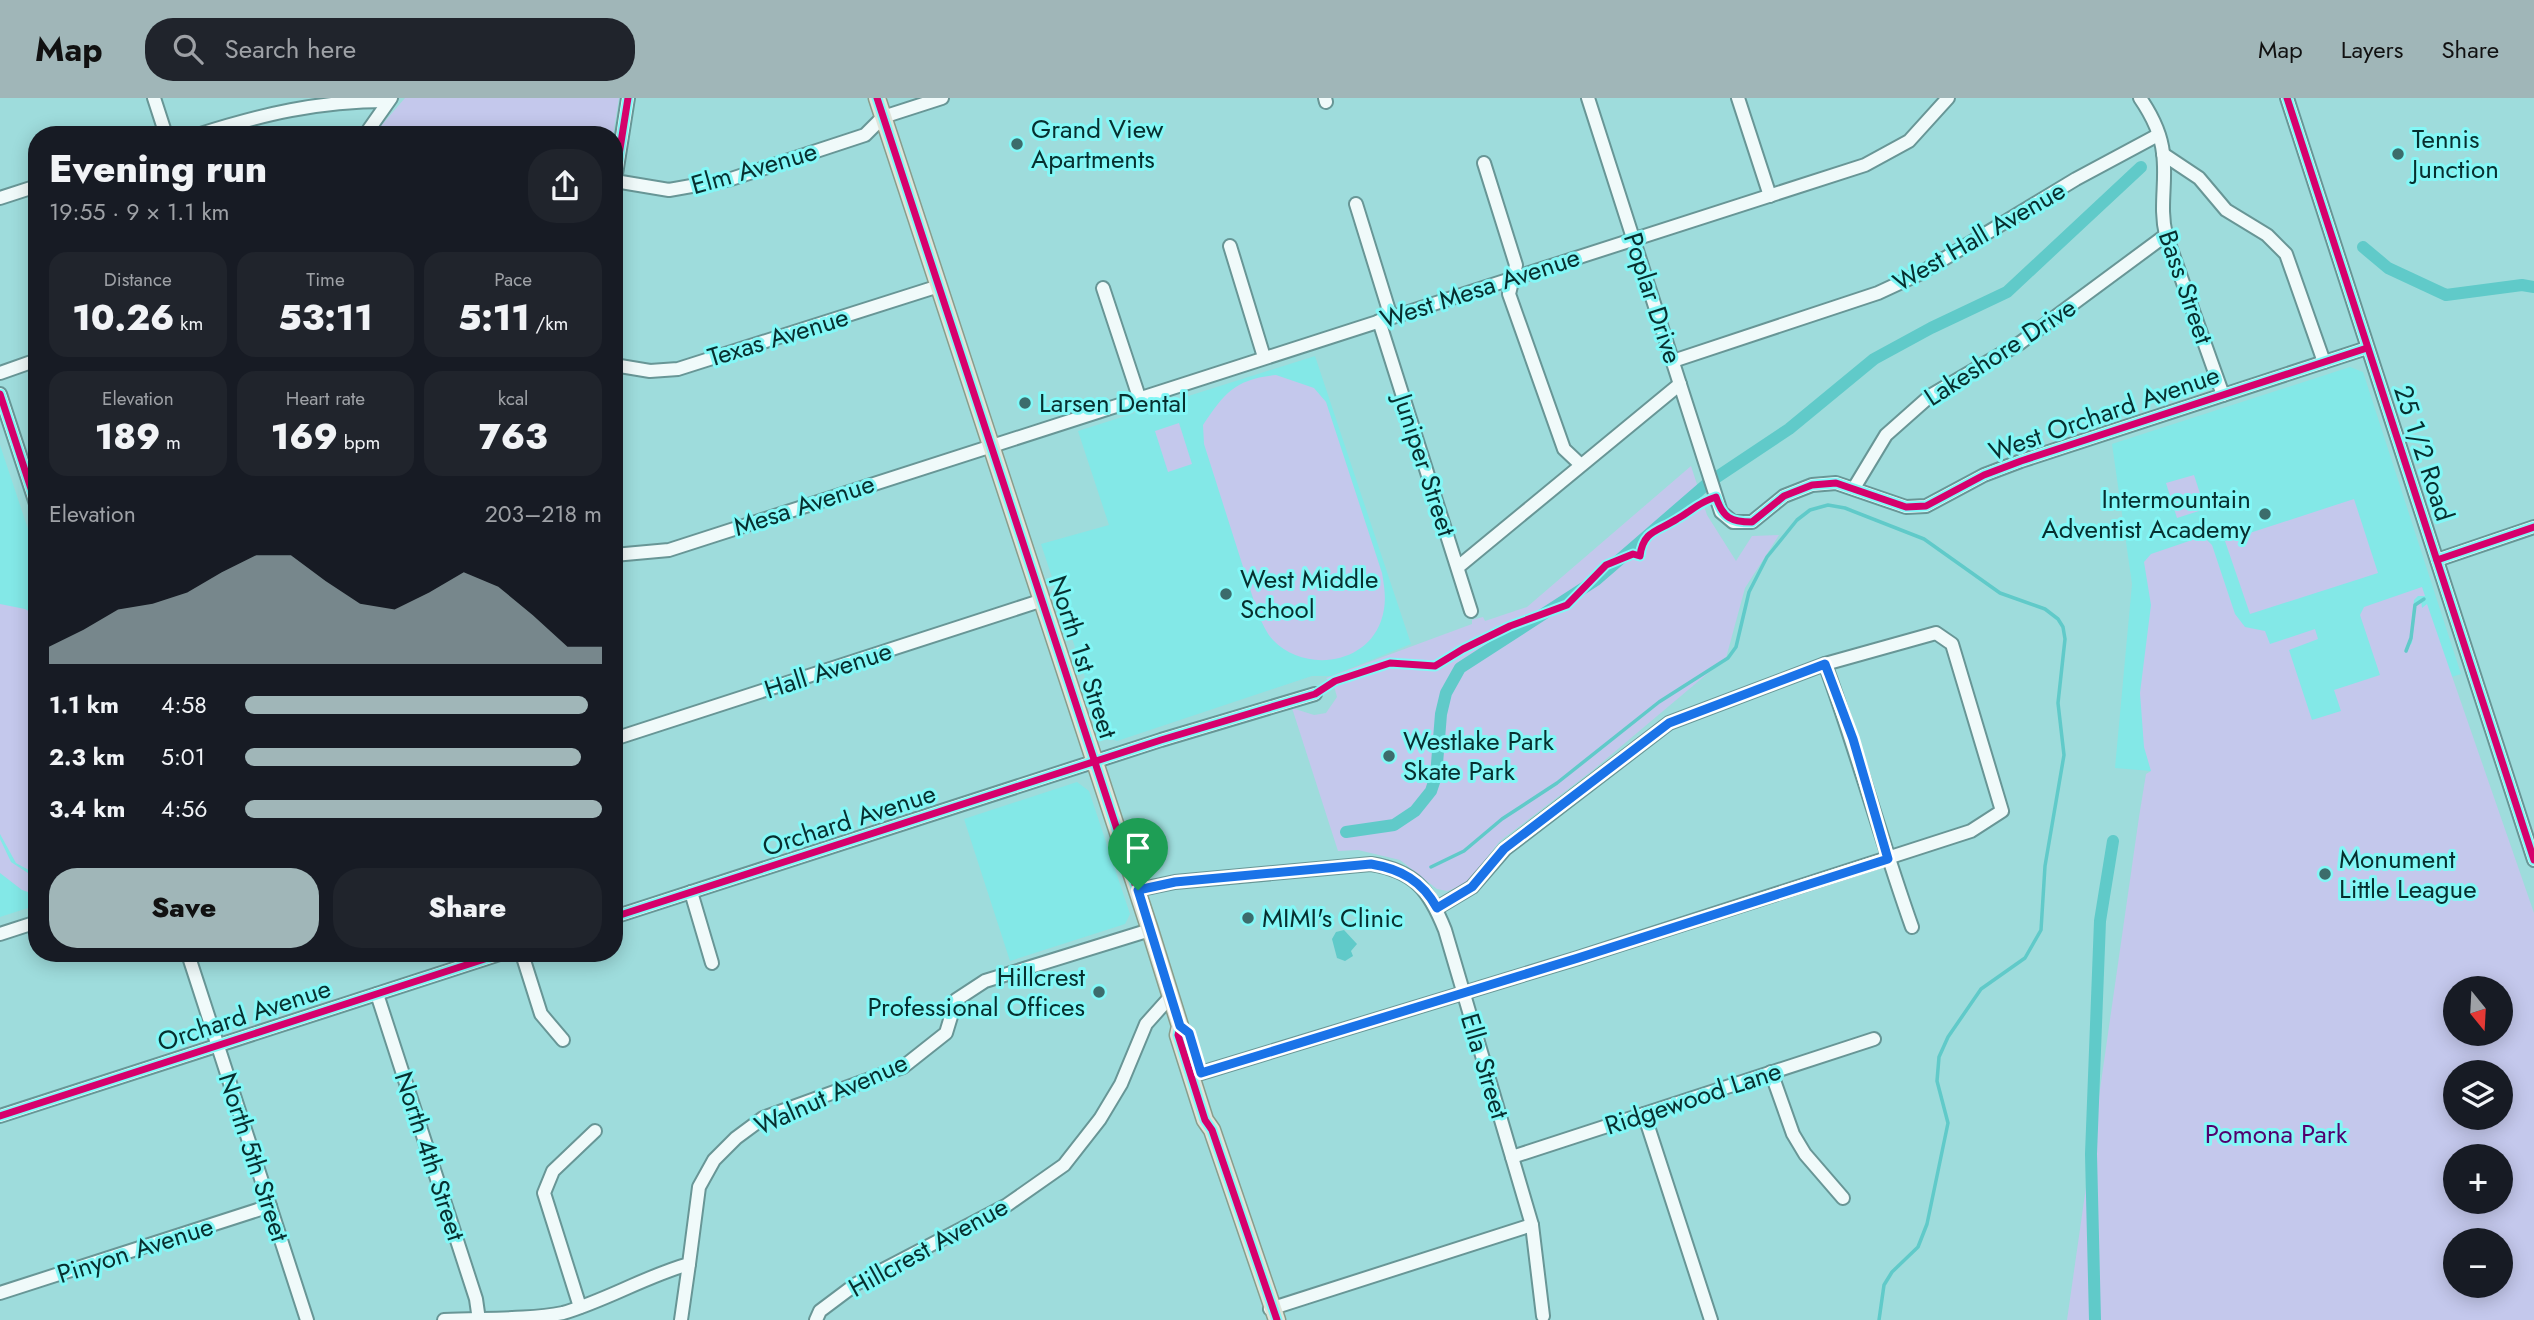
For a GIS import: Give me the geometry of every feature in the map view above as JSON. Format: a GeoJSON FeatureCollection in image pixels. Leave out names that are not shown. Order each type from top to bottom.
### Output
{"type":"FeatureCollection","features":[{"type":"Feature","properties":{"kind":"main road","name":"North 1st Street"},"geometry":{"type":"LineString","coordinates":[[877,98],[1138,890],[1180,1026],[1178,1035],[1205,1120],[1212,1129],[1272,1316]]}},
{"type":"Feature","properties":{"kind":"main road","name":"North 1st Street"},"geometry":{"type":"LineString","coordinates":[[1180,1026],[1189,1033],[1214,1118],[1212,1129]]}},
{"type":"Feature","properties":{"kind":"street"},"geometry":{"type":"LineString","coordinates":[[154,98],[163,126]]}},
{"type":"Feature","properties":{"kind":"street"},"geometry":{"type":"LineString","coordinates":[[623,131],[628,98]]}},
{"type":"Feature","properties":{"kind":"street","name":"Elm Avenue"},"geometry":{"type":"LineString","coordinates":[[623,185],[669,190],[704,186],[865,135],[883,117],[942,98]]}},
{"type":"Feature","properties":{"kind":"street","name":"Poplar Drive"},"geometry":{"type":"LineString","coordinates":[[1588,98],[1716,497]]}},
{"type":"Feature","properties":{"kind":"street"},"geometry":{"type":"LineString","coordinates":[[1738,98],[1770,196]]}},
{"type":"Feature","properties":{"kind":"street","name":"West Mesa Avenue"},"geometry":{"type":"LineString","coordinates":[[992,444],[1770,196],[1888,155],[1927,125],[1948,98]]}},
{"type":"Feature","properties":{"kind":"street","name":"Bass Street"},"geometry":{"type":"LineString","coordinates":[[2140,98],[2158,135],[2163,154],[2161,213],[2166,235],[2223,395]]}},
{"type":"Feature","properties":{"kind":"street","name":"25 1/2 Road"},"geometry":{"type":"LineString","coordinates":[[2287,98],[2534,860]]}},
{"type":"Feature","properties":{"kind":"street"},"geometry":{"type":"LineString","coordinates":[[225,126],[304,105],[389,99]]}},
{"type":"Feature","properties":{"kind":"street"},"geometry":{"type":"LineString","coordinates":[[371,126],[389,99]]}},
{"type":"Feature","properties":{"kind":"street","name":"West Hall Avenue"},"geometry":{"type":"LineString","coordinates":[[1673,361],[1878,293],[1919,274],[2076,179],[2158,135]]}},
{"type":"Feature","properties":{"kind":"street"},"geometry":{"type":"LineString","coordinates":[[2163,154],[2199,178],[2226,210],[2267,235],[2286,254],[2325,362]]}},
{"type":"Feature","properties":{"kind":"street"},"geometry":{"type":"LineString","coordinates":[[1483,163],[1516,265],[1509,294],[1564,449],[1581,465]]}},
{"type":"Feature","properties":{"kind":"street"},"geometry":{"type":"LineString","coordinates":[[0,198],[28,189]]}},
{"type":"Feature","properties":{"kind":"street","name":"Juniper Street"},"geometry":{"type":"LineString","coordinates":[[1356,204],[1385,319],[1471,611]]}},
{"type":"Feature","properties":{"kind":"street","name":"Lakeshore Drive"},"geometry":{"type":"LineString","coordinates":[[1854,488],[1886,435],[1930,396],[2020,343],[2166,235]]}},
{"type":"Feature","properties":{"kind":"street"},"geometry":{"type":"LineString","coordinates":[[1230,246],[1264,357]]}},
{"type":"Feature","properties":{"kind":"street","name":"Texas Avenue"},"geometry":{"type":"LineString","coordinates":[[623,366],[650,371],[678,369],[939,286]]}},
{"type":"Feature","properties":{"kind":"street"},"geometry":{"type":"LineString","coordinates":[[1103,288],[1139,397]]}},
{"type":"Feature","properties":{"kind":"street","name":"West Orchard Avenue"},"geometry":{"type":"LineString","coordinates":[[1716,497],[1721,512],[1733,522],[1752,522],[1784,495],[1812,485],[1836,483],[1906,507],[1926,506],[2008,466],[2367,348]]}},
{"type":"Feature","properties":{"kind":"street"},"geometry":{"type":"LineString","coordinates":[[0,373],[28,363]]}},
{"type":"Feature","properties":{"kind":"street"},"geometry":{"type":"LineString","coordinates":[[1458,567],[1680,384]]}},
{"type":"Feature","properties":{"kind":"street"},"geometry":{"type":"LineString","coordinates":[[0,394],[28,480]]}},
{"type":"Feature","properties":{"kind":"street","name":"Mesa Avenue"},"geometry":{"type":"LineString","coordinates":[[623,554],[669,550],[992,444]]}},
{"type":"Feature","properties":{"kind":"street"},"geometry":{"type":"LineString","coordinates":[[2437,560],[2534,527]]}},
{"type":"Feature","properties":{"kind":"street","name":"Hall Avenue"},"geometry":{"type":"LineString","coordinates":[[623,737],[1043,600]]}},
{"type":"Feature","properties":{"kind":"street"},"geometry":{"type":"LineString","coordinates":[[1138,890],[1175,882],[1371,864],[1398,870],[1414,880],[1429,893],[1437,908],[1472,887],[1504,849],[1669,723],[1825,664],[1936,633],[1952,644],[2002,811],[1971,831],[1463,994],[1201,1073]]}},
{"type":"Feature","properties":{"kind":"street"},"geometry":{"type":"LineString","coordinates":[[1825,664],[1853,739],[1888,859],[1912,927]]}},
{"type":"Feature","properties":{"kind":"street"},"geometry":{"type":"LineString","coordinates":[[1096,762],[1315,694]]}},
{"type":"Feature","properties":{"kind":"street","name":"Orchard Avenue"},"geometry":{"type":"LineString","coordinates":[[623,914],[1096,762]]}},
{"type":"Feature","properties":{"kind":"street"},"geometry":{"type":"LineString","coordinates":[[691,892],[712,963]]}},
{"type":"Feature","properties":{"kind":"street","name":"Ella Street"},"geometry":{"type":"LineString","coordinates":[[1437,908],[1532,1225],[1542,1317]]}},
{"type":"Feature","properties":{"kind":"street"},"geometry":{"type":"LineString","coordinates":[[0,934],[28,925]]}},
{"type":"Feature","properties":{"kind":"street","name":"Walnut Avenue"},"geometry":{"type":"LineString","coordinates":[[690,1264],[699,1187],[714,1160],[736,1138],[763,1118],[904,1068],[946,1033],[956,1000],[985,981],[1150,930]]}},
{"type":"Feature","properties":{"kind":"street","name":"North 5th Street"},"geometry":{"type":"LineString","coordinates":[[191,962],[307,1320]]}},
{"type":"Feature","properties":{"kind":"street"},"geometry":{"type":"LineString","coordinates":[[456,962],[458,967]]}},
{"type":"Feature","properties":{"kind":"street","name":"Orchard Avenue"},"geometry":{"type":"LineString","coordinates":[[0,1116],[474,962]]}},
{"type":"Feature","properties":{"kind":"street"},"geometry":{"type":"LineString","coordinates":[[525,962],[541,1014],[563,1041]]}},
{"type":"Feature","properties":{"kind":"street","name":"North 4th Street"},"geometry":{"type":"LineString","coordinates":[[377,994],[476,1299],[479,1319]]}},
{"type":"Feature","properties":{"kind":"street","name":"Hillcrest Avenue"},"geometry":{"type":"LineString","coordinates":[[816,1320],[820,1311],[856,1284],[1007,1205],[1064,1165],[1100,1119],[1121,1084],[1146,1024],[1171,996]]}},
{"type":"Feature","properties":{"kind":"street","name":"Ridgewood Lane"},"geometry":{"type":"LineString","coordinates":[[1512,1157],[1874,1039]]}},
{"type":"Feature","properties":{"kind":"street"},"geometry":{"type":"LineString","coordinates":[[1771,1072],[1793,1134],[1805,1154],[1843,1198]]}},
{"type":"Feature","properties":{"kind":"street"},"geometry":{"type":"LineString","coordinates":[[1644,1114],[1711,1320]]}},
{"type":"Feature","properties":{"kind":"street"},"geometry":{"type":"LineString","coordinates":[[580,1307],[544,1193],[553,1171],[595,1131]]}},
{"type":"Feature","properties":{"kind":"street","name":"Pinyon Avenue"},"geometry":{"type":"LineString","coordinates":[[0,1293],[270,1206]]}},
{"type":"Feature","properties":{"kind":"street"},"geometry":{"type":"LineString","coordinates":[[1272,1316],[1532,1225]]}},
{"type":"Feature","properties":{"kind":"street"},"geometry":{"type":"LineString","coordinates":[[444,1320],[561,1314],[619,1293],[664,1271],[690,1264],[681,1320]]}},
{"type":"Feature","properties":{"kind":"shaded area","name":"West Middle School"},"geometry":{"type":"Polygon","coordinates":[[[1315,356],[1411,644],[1331,676],[1312,676],[1117,741],[1108,738],[1102,729],[1041,544],[1109,525],[1078,431],[1315,356]]]}},
{"type":"Feature","properties":{"kind":"shaded area","name":"Intermountain Adventist Academy"},"geometry":{"type":"Polygon","coordinates":[[[2350,367],[2363,372],[2461,674],[2151,771],[2115,768],[2132,584],[2112,444],[2350,367]]]}},
{"type":"Feature","properties":{"kind":"shaded area"},"geometry":{"type":"Polygon","coordinates":[[[0,445],[28,529],[28,908],[0,917],[0,445]]]}},
{"type":"Feature","properties":{"kind":"shaded area"},"geometry":{"type":"Polygon","coordinates":[[[1077,782],[1089,791],[1130,914],[1125,924],[1010,961],[964,819],[1077,782]]]}},
{"type":"Feature","properties":{"kind":"shaded area"},"geometry":{"type":"Polygon","coordinates":[[[1344,930],[1357,944],[1351,951],[1353,956],[1345,961],[1337,958],[1332,939],[1336,932],[1344,930]]]}},
{"type":"Feature","properties":{"kind":"green space"},"geometry":{"type":"Polygon","coordinates":[[[405,98],[619,98],[614,126],[381,126],[405,98]]]}},
{"type":"Feature","properties":{"kind":"green space"},"geometry":{"type":"Polygon","coordinates":[[[1276,375],[1314,388],[1326,402],[1382,573],[1384,609],[1373,636],[1362,647],[1348,655],[1332,659],[1300,657],[1286,650],[1267,632],[1259,617],[1204,444],[1203,425],[1225,396],[1241,384],[1276,375]]]}},
{"type":"Feature","properties":{"kind":"green space"},"geometry":{"type":"Polygon","coordinates":[[[1179,423],[1192,464],[1168,472],[1155,431],[1179,423]]]}},
{"type":"Feature","properties":{"kind":"green space"},"geometry":{"type":"Polygon","coordinates":[[[1691,466],[1707,515],[1736,561],[1752,536],[1779,535],[1745,588],[1726,658],[1593,770],[1500,841],[1465,885],[1447,891],[1437,889],[1400,860],[1358,850],[1338,851],[1292,708],[1314,715],[1326,713],[1337,697],[1334,686],[1326,678],[1472,624],[1472,620],[1483,617],[1485,621],[1527,607],[1691,466]]]}},
{"type":"Feature","properties":{"kind":"green space"},"geometry":{"type":"Polygon","coordinates":[[[2194,475],[2205,509],[2177,518],[2166,483],[2194,475]]]}},
{"type":"Feature","properties":{"kind":"green space"},"geometry":{"type":"Polygon","coordinates":[[[2354,499],[2378,573],[2250,614],[2225,541],[2354,499]]]}},
{"type":"Feature","properties":{"kind":"green space","name":"Pomona Park"},"geometry":{"type":"Polygon","coordinates":[[[2198,538],[2206,539],[2212,545],[2235,614],[2245,627],[2265,631],[2270,644],[2315,629],[2318,639],[2289,650],[2312,720],[2341,711],[2334,690],[2380,675],[2360,615],[2364,607],[2422,587],[2425,596],[2418,596],[2414,600],[2410,639],[2405,651],[2412,643],[2416,605],[2421,601],[2422,608],[2427,604],[2534,913],[2534,1320],[2067,1320],[2139,817],[2146,774],[2151,771],[2144,747],[2140,693],[2151,605],[2144,562],[2151,554],[2198,538]]]}},
{"type":"Feature","properties":{"kind":"green space"},"geometry":{"type":"Polygon","coordinates":[[[0,604],[28,611],[28,870],[16,863],[0,834],[0,604]]]}},
{"type":"Feature","properties":{"kind":"green space"},"geometry":{"type":"Polygon","coordinates":[[[0,839],[11,862],[28,873],[28,892],[0,873],[0,839]]]}},
{"type":"Feature","properties":{"kind":"waterway"},"geometry":{"type":"LineString","coordinates":[[1346,832],[1394,825],[1415,811],[1431,791],[1436,776],[1441,714],[1446,693],[1460,668],[1596,580],[1708,483],[1789,429],[1874,359],[2007,292],[2141,167]]}},
{"type":"Feature","properties":{"kind":"waterway"},"geometry":{"type":"LineString","coordinates":[[2363,247],[2388,268],[2446,295],[2522,285],[2534,287]]}},
{"type":"Feature","properties":{"kind":"waterway"},"geometry":{"type":"LineString","coordinates":[[1431,867],[1464,851],[1502,819],[1557,783],[1659,702],[1728,658],[1736,647],[1749,592],[1767,557],[1797,520],[1810,510],[1828,505],[1845,508],[1924,539],[2000,593],[2045,609],[2058,619],[2065,639],[2058,703],[2064,755],[2045,866],[2041,930],[2025,958],[1981,989],[1948,1037],[1939,1057],[1937,1081],[1948,1123],[1927,1224],[1918,1247],[1892,1272],[1884,1285],[1879,1320]]}},
{"type":"Feature","properties":{"kind":"waterway"},"geometry":{"type":"LineString","coordinates":[[2406,651],[2411,638],[2415,605],[2424,599]]}},
{"type":"Feature","properties":{"kind":"waterway"},"geometry":{"type":"LineString","coordinates":[[2095,1320],[2091,1154],[2100,921],[2113,841]]}},
{"type":"Feature","properties":{"kind":"cycle path"},"geometry":{"type":"LineString","coordinates":[[623,130],[628,98]]}},
{"type":"Feature","properties":{"kind":"cycle path"},"geometry":{"type":"LineString","coordinates":[[877,98],[1150,930],[1180,1026],[1178,1035],[1205,1120],[1212,1130],[1277,1320]]}},
{"type":"Feature","properties":{"kind":"cycle path"},"geometry":{"type":"LineString","coordinates":[[2287,98],[2534,860]]}},
{"type":"Feature","properties":{"kind":"cycle path"},"geometry":{"type":"LineString","coordinates":[[623,914],[1161,740],[1315,694],[1335,681],[1390,663],[1435,666],[1510,626],[1567,605],[1606,565],[1633,554],[1640,556],[1645,541],[1653,532],[1716,497],[1725,514],[1733,520],[1745,522],[1752,522],[1784,496],[1812,485],[1836,483],[1906,507],[1926,506],[1984,475],[2021,461],[2367,348]]}},
{"type":"Feature","properties":{"kind":"cycle path"},"geometry":{"type":"LineString","coordinates":[[0,394],[28,480]]}},
{"type":"Feature","properties":{"kind":"cycle path"},"geometry":{"type":"LineString","coordinates":[[2437,560],[2534,527]]}},
{"type":"Feature","properties":{"kind":"cycle path"},"geometry":{"type":"LineString","coordinates":[[0,1116],[475,962]]}},
{"type":"Feature","properties":{"kind":"place","name":"Grand View Apartments"},"geometry":{"type":"Point","coordinates":[1017,144]}},
{"type":"Feature","properties":{"kind":"place","name":"Tennis Junction"},"geometry":{"type":"Point","coordinates":[2398,154]}},
{"type":"Feature","properties":{"kind":"place","name":"Larsen Dental"},"geometry":{"type":"Point","coordinates":[1025,403]}},
{"type":"Feature","properties":{"kind":"place","name":"Intermountain Adventist Academy"},"geometry":{"type":"Point","coordinates":[2265,514]}},
{"type":"Feature","properties":{"kind":"place","name":"West Middle School"},"geometry":{"type":"Point","coordinates":[1226,594]}},
{"type":"Feature","properties":{"kind":"place","name":"Westlake Park Skate Park"},"geometry":{"type":"Point","coordinates":[1389,756]}},
{"type":"Feature","properties":{"kind":"place","name":"Monument Little League"},"geometry":{"type":"Point","coordinates":[2325,874]}},
{"type":"Feature","properties":{"kind":"place","name":"MIMI's Clinic"},"geometry":{"type":"Point","coordinates":[1248,918]}},
{"type":"Feature","properties":{"kind":"place","name":"Hillcrest Professional Offices"},"geometry":{"type":"Point","coordinates":[1099,992]}},
{"type":"Feature","properties":{"kind":"route"},"geometry":{"type":"LineString","coordinates":[[1825,664],[1853,739],[1888,859],[1463,994],[1201,1073],[1189,1033],[1180,1026],[1138,890],[1175,882],[1371,864],[1398,870],[1414,880],[1429,893],[1437,908],[1472,887],[1504,849],[1669,723],[1825,664]]}}]}
